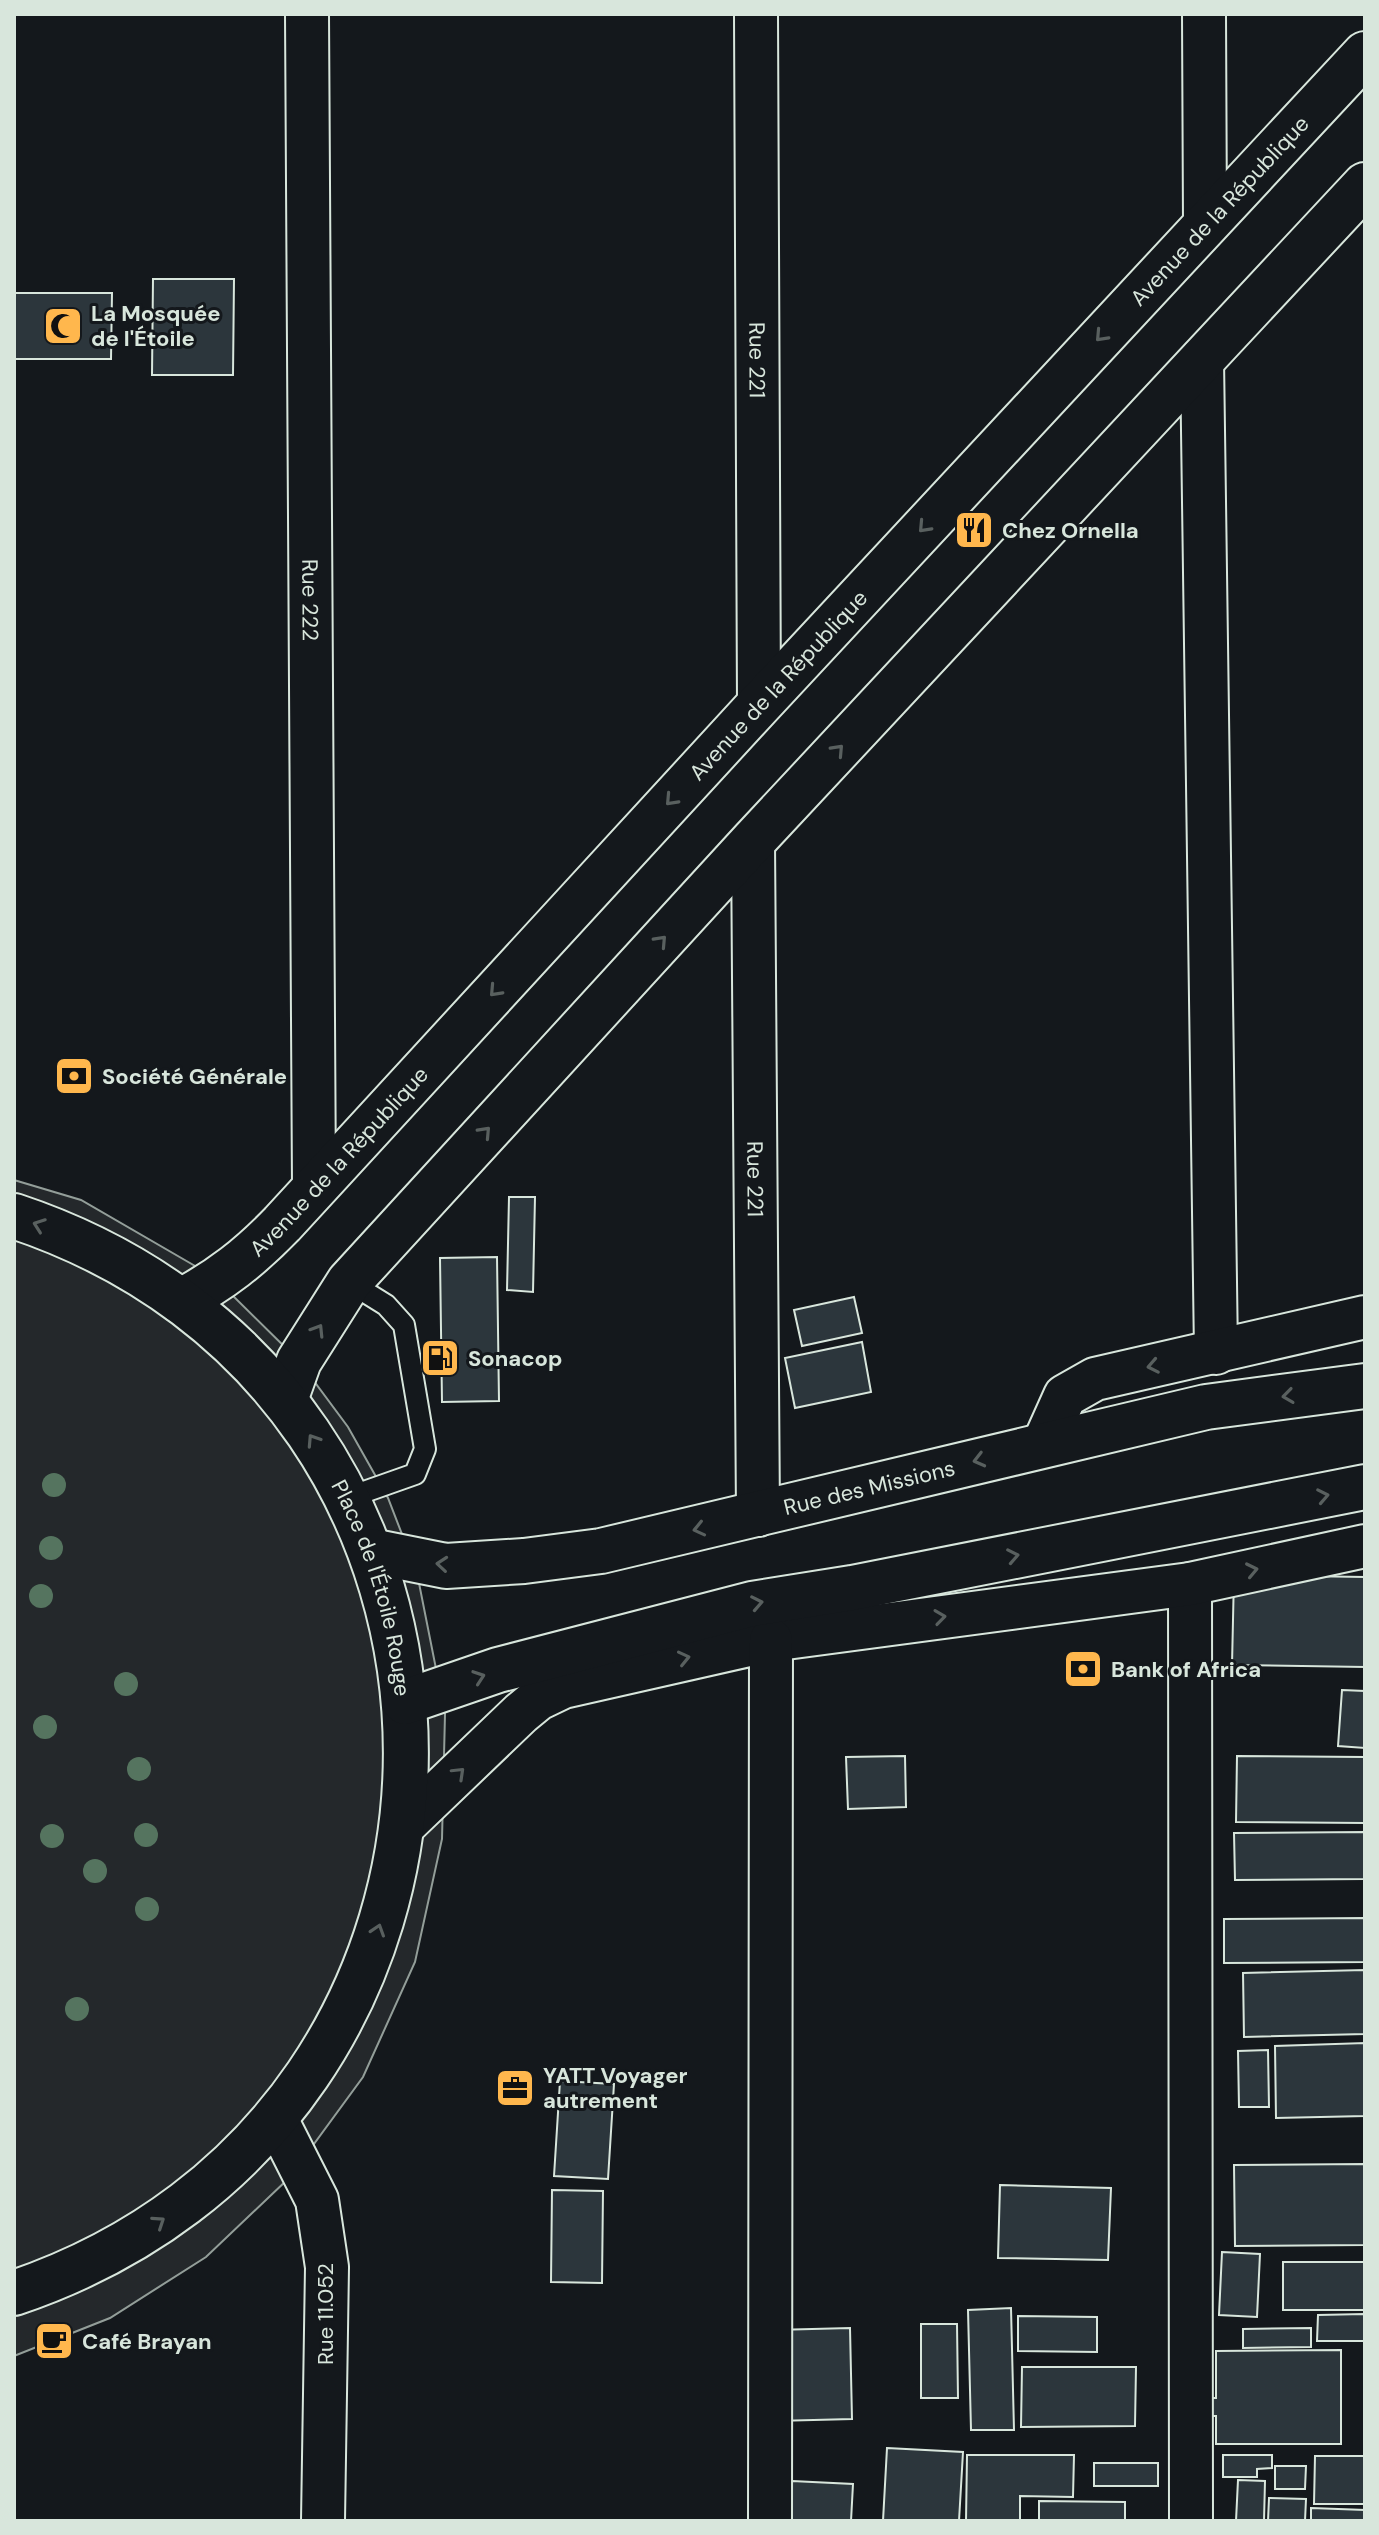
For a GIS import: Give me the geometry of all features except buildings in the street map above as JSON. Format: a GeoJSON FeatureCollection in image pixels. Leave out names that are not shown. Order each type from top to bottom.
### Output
{"type":"FeatureCollection","features":[{"type":"Feature","properties":{"kind":"main road","name":"Avenue de la République"},"geometry":{"type":"LineString","coordinates":[[181,1301],[219,1282],[244,1263],[1365,54]]}},
{"type":"Feature","properties":{"kind":"main road"},"geometry":{"type":"LineString","coordinates":[[285,1400],[299,1361],[349,1282],[753,841],[1365,185]]}},
{"type":"Feature","properties":{"kind":"main road","name":"Place de l'Étoile Rouge"},"geometry":{"type":"LineString","coordinates":[[14,1216],[103,1251],[181,1301],[225,1337],[285,1400],[347,1498],[371,1551],[393,1626],[405,1702],[407,1765],[402,1827],[387,1905],[359,1981],[322,2052],[275,2117],[225,2170],[148,2229],[73,2270],[14,2293]]}},
{"type":"Feature","properties":{"kind":"main road","name":"Rue des Missions"},"geometry":{"type":"LineString","coordinates":[[371,1551],[446,1566],[524,1561],[601,1551],[1206,1407],[1365,1386]]}},
{"type":"Feature","properties":{"kind":"main road"},"geometry":{"type":"LineString","coordinates":[[405,1702],[498,1670],[752,1604],[852,1588],[1365,1487]]}},
{"type":"Feature","properties":{"kind":"street","name":"Rue 222"},"geometry":{"type":"LineString","coordinates":[[307,14],[314,1187]]}},
{"type":"Feature","properties":{"kind":"street","name":"Rue 221"},"geometry":{"type":"LineString","coordinates":[[756,14],[759,705]]}},
{"type":"Feature","properties":{"kind":"street"},"geometry":{"type":"LineString","coordinates":[[1204,14],[1205,225]]}},
{"type":"Feature","properties":{"kind":"street"},"geometry":{"type":"LineString","coordinates":[[1202,359],[1216,1353]]}},
{"type":"Feature","properties":{"kind":"street","name":"Rue 221"},"geometry":{"type":"LineString","coordinates":[[753,841],[758,1515]]}},
{"type":"Feature","properties":{"kind":"street"},"geometry":{"type":"LineString","coordinates":[[1043,1445],[1065,1396],[1079,1386],[1125,1371],[1216,1353],[1365,1317]]}},
{"type":"Feature","properties":{"kind":"street"},"geometry":{"type":"LineString","coordinates":[[402,1827],[538,1699],[563,1687],[771,1640],[1190,1584],[1365,1546]]}},
{"type":"Feature","properties":{"kind":"street"},"geometry":{"type":"LineString","coordinates":[[1190,1584],[1191,2521]]}},
{"type":"Feature","properties":{"kind":"street"},"geometry":{"type":"LineString","coordinates":[[770,2521],[771,1640]]}},
{"type":"Feature","properties":{"kind":"street","name":"Rue 11.052"},"geometry":{"type":"LineString","coordinates":[[275,2117],[317,2200],[327,2267],[323,2521]]}},
{"type":"Feature","properties":{"kind":"lane"},"geometry":{"type":"LineString","coordinates":[[347,1498],[415,1474],[425,1449],[404,1325],[386,1305],[349,1282]]}},
{"type":"Feature","properties":{"kind":"shaded area"},"geometry":{"type":"Polygon","coordinates":[[[14,1180],[81,1200],[202,1270],[219,1282],[299,1361],[348,1427],[388,1498],[417,1573],[445,1714],[442,1839],[415,1962],[363,2077],[289,2178],[206,2257],[110,2318],[14,2356],[14,1180]]]}},
{"type":"Feature","properties":{"kind":"place","name":"La Mosquée de l'Étoile"},"geometry":{"type":"Point","coordinates":[63,326]}},
{"type":"Feature","properties":{"kind":"place","name":"Chez Ornella"},"geometry":{"type":"Point","coordinates":[974,530]}},
{"type":"Feature","properties":{"kind":"place","name":"Société Générale"},"geometry":{"type":"Point","coordinates":[74,1076]}},
{"type":"Feature","properties":{"kind":"place","name":"Sonacop"},"geometry":{"type":"Point","coordinates":[440,1358]}},
{"type":"Feature","properties":{"kind":"place","name":"Bank of Africa"},"geometry":{"type":"Point","coordinates":[1083,1669]}},
{"type":"Feature","properties":{"kind":"place","name":"YATT Voyager autrement"},"geometry":{"type":"Point","coordinates":[515,2088]}},
{"type":"Feature","properties":{"kind":"place","name":"Café Brayan"},"geometry":{"type":"Point","coordinates":[54,2341]}}]}
